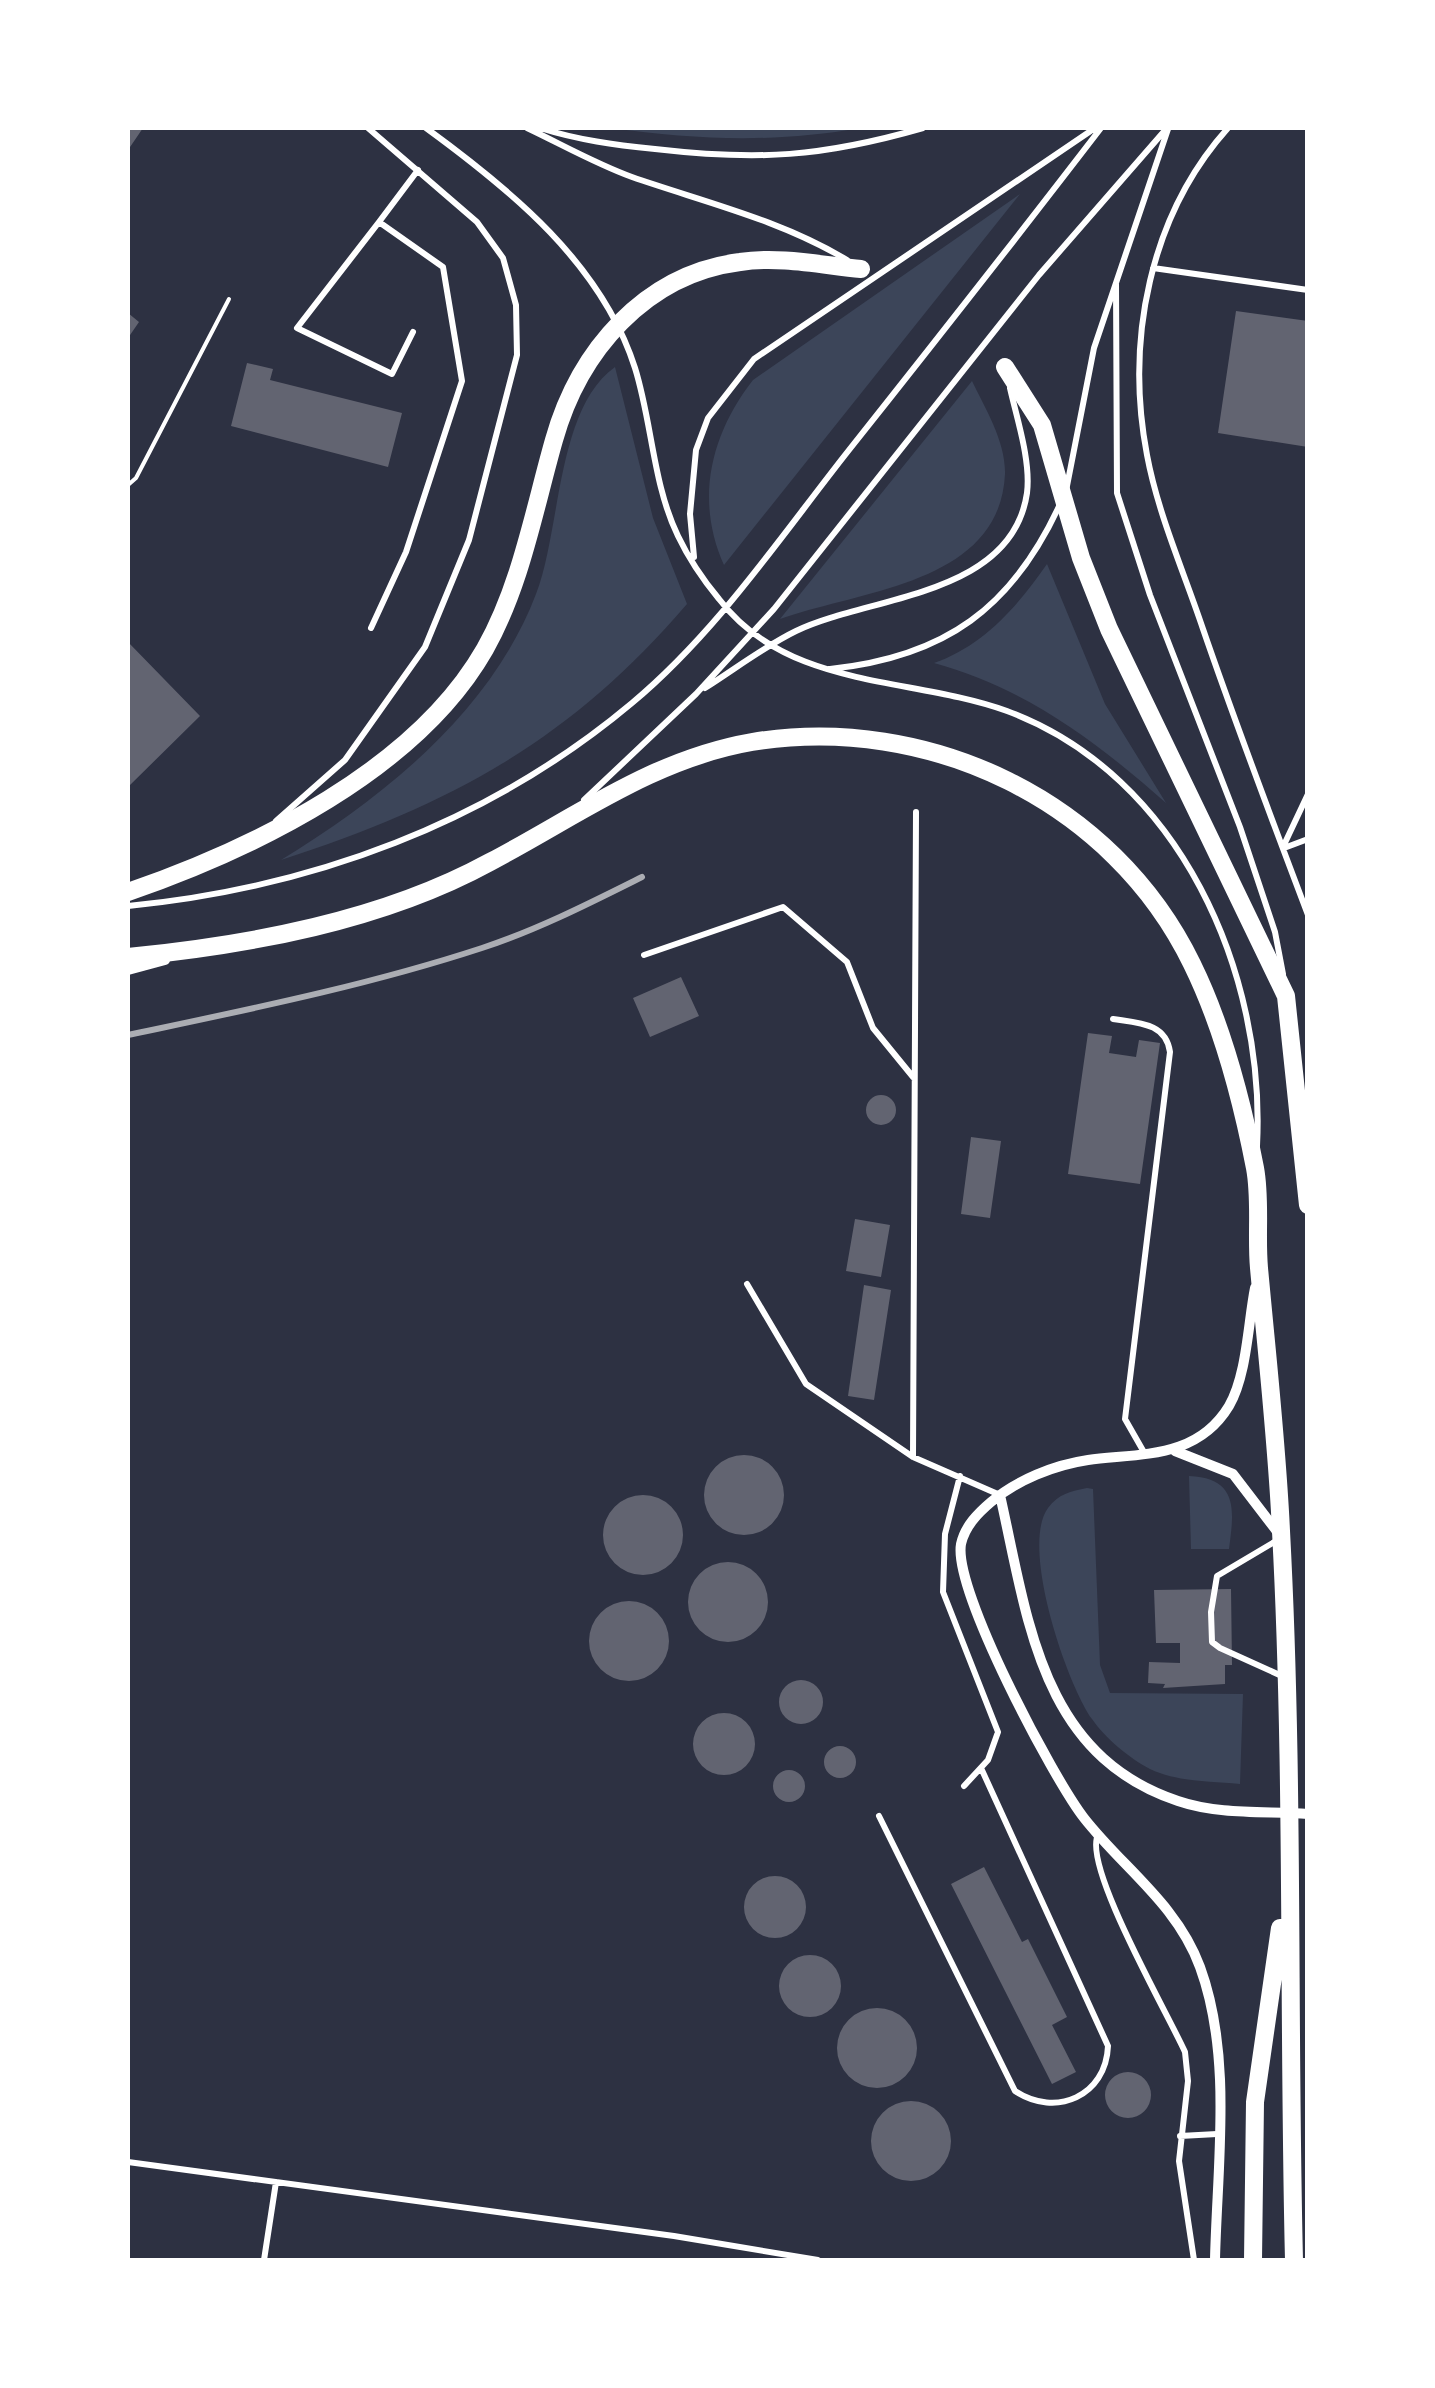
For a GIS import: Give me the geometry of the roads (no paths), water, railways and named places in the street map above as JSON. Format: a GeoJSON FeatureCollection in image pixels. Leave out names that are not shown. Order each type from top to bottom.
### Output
{"type":"FeatureCollection","features":[{"type":"Feature","properties":{"kind":"main road"},"geometry":{"type":"LineString","coordinates":[[128,892],[179,874],[260,835],[364,776],[437,715],[485,649],[517,576],[555,434],[591,356],[642,299],[705,268],[743,261],[861,269]]}},
{"type":"Feature","properties":{"kind":"main road"},"geometry":{"type":"LineString","coordinates":[[1005,366],[1042,425],[1082,558],[1108,628],[1286,996],[1308,1205]]}},
{"type":"Feature","properties":{"kind":"main road"},"geometry":{"type":"LineString","coordinates":[[128,957],[213,949],[333,921],[416,893],[488,864],[572,811],[668,766],[752,742],[842,738],[962,758],[1068,816],[1124,862],[1192,962],[1227,1061],[1256,1172],[1259,1266],[1282,1538],[1294,2260]]}},
{"type":"Feature","properties":{"kind":"main road"},"geometry":{"type":"LineString","coordinates":[[1253,2260],[1259,2049],[1287,1889]]}},
{"type":"Feature","properties":{"kind":"street"},"geometry":{"type":"LineString","coordinates":[[128,970],[213,949]]}},
{"type":"Feature","properties":{"kind":"street"},"geometry":{"type":"LineString","coordinates":[[1215,2260],[1218,2058],[1200,1968],[1170,1912],[1098,1835],[1050,1764],[966,1584],[961,1545],[968,1527],[1000,1495],[1051,1469],[1175,1451],[1202,1436],[1232,1402],[1259,1266]]}},
{"type":"Feature","properties":{"kind":"street"},"geometry":{"type":"LineString","coordinates":[[1175,1451],[1233,1474],[1282,1538]]}},
{"type":"Feature","properties":{"kind":"street"},"geometry":{"type":"LineString","coordinates":[[1000,1495],[1040,1654],[1068,1722],[1084,1744],[1136,1784],[1180,1802],[1229,1810],[1308,1814]]}},
{"type":"Feature","properties":{"kind":"lane"},"geometry":{"type":"LineString","coordinates":[[260,835],[344,760],[424,647],[469,540],[516,355],[516,305],[502,258],[477,222],[368,128]]}},
{"type":"Feature","properties":{"kind":"lane"},"geometry":{"type":"LineString","coordinates":[[426,128],[507,188],[581,268],[611,311],[634,364],[678,536],[719,599],[759,641],[824,670],[1006,711],[1050,731],[1126,786],[1183,856],[1225,942],[1245,1002],[1258,1072],[1256,1172]]}},
{"type":"Feature","properties":{"kind":"lane"},"geometry":{"type":"LineString","coordinates":[[527,128],[627,176],[736,210],[821,244],[861,269]]}},
{"type":"Feature","properties":{"kind":"lane"},"geometry":{"type":"LineString","coordinates":[[540,128],[613,144],[724,158],[774,158],[850,149],[923,128]]}},
{"type":"Feature","properties":{"kind":"lane"},"geometry":{"type":"LineString","coordinates":[[695,562],[690,514],[696,450],[708,418],[754,359],[964,214],[1098,128]]}},
{"type":"Feature","properties":{"kind":"lane"},"geometry":{"type":"LineString","coordinates":[[128,906],[204,899],[354,860],[460,818],[548,766],[634,702],[750,579],[1098,128]]}},
{"type":"Feature","properties":{"kind":"lane"},"geometry":{"type":"LineString","coordinates":[[824,670],[879,664],[946,640],[1004,592],[1052,524],[1068,487],[1094,348],[1168,128]]}},
{"type":"Feature","properties":{"kind":"lane"},"geometry":{"type":"LineString","coordinates":[[572,811],[696,694],[774,609],[1039,274],[1168,128]]}},
{"type":"Feature","properties":{"kind":"lane"},"geometry":{"type":"LineString","coordinates":[[1228,128],[1197,162],[1160,236],[1140,370],[1147,455],[1230,708],[1308,915]]}},
{"type":"Feature","properties":{"kind":"lane"},"geometry":{"type":"LineString","coordinates":[[413,332],[392,374],[297,328],[418,170]]}},
{"type":"Feature","properties":{"kind":"lane"},"geometry":{"type":"LineString","coordinates":[[371,628],[406,552],[462,381],[444,267],[379,222]]}},
{"type":"Feature","properties":{"kind":"lane"},"geometry":{"type":"LineString","coordinates":[[1153,268],[1308,290]]}},
{"type":"Feature","properties":{"kind":"lane"},"geometry":{"type":"LineString","coordinates":[[1116,284],[1117,493],[1150,594],[1240,827],[1275,932],[1286,996]]}},
{"type":"Feature","properties":{"kind":"lane"},"geometry":{"type":"LineString","coordinates":[[696,694],[797,630],[923,594],[965,574],[1008,538],[1027,494],[1021,440],[1005,366]]}},
{"type":"Feature","properties":{"kind":"lane"},"geometry":{"type":"LineString","coordinates":[[1282,848],[1308,794]]}},
{"type":"Feature","properties":{"kind":"lane"},"geometry":{"type":"LineString","coordinates":[[913,1458],[916,812]]}},
{"type":"Feature","properties":{"kind":"lane"},"geometry":{"type":"LineString","coordinates":[[1282,848],[1308,839]]}},
{"type":"Feature","properties":{"kind":"lane"},"geometry":{"type":"LineString","coordinates":[[644,956],[783,907],[846,962],[873,1028],[914,1078]]}},
{"type":"Feature","properties":{"kind":"lane"},"geometry":{"type":"LineString","coordinates":[[1114,1019],[1159,1029],[1168,1039],[1170,1052],[1124,1419],[1146,1455]]}},
{"type":"Feature","properties":{"kind":"lane"},"geometry":{"type":"LineString","coordinates":[[747,1284],[806,1384],[913,1458],[1000,1495]]}},
{"type":"Feature","properties":{"kind":"lane"},"geometry":{"type":"LineString","coordinates":[[960,1476],[945,1534],[943,1592],[996,1722],[997,1742],[982,1768],[964,1786]]}},
{"type":"Feature","properties":{"kind":"lane"},"geometry":{"type":"LineString","coordinates":[[1282,1538],[1217,1576],[1211,1627],[1212,1642],[1220,1648],[1284,1677]]}},
{"type":"Feature","properties":{"kind":"lane"},"geometry":{"type":"LineString","coordinates":[[879,1816],[1016,2090],[1037,2102],[1072,2100],[1099,2078],[1108,2046],[982,1768]]}},
{"type":"Feature","properties":{"kind":"lane"},"geometry":{"type":"LineString","coordinates":[[1098,1835],[1093,1851],[1106,1893],[1185,2052],[1188,2094],[1178,2161],[1194,2260]]}},
{"type":"Feature","properties":{"kind":"lane"},"geometry":{"type":"LineString","coordinates":[[1180,2136],[1217,2134]]}},
{"type":"Feature","properties":{"kind":"lane"},"geometry":{"type":"LineString","coordinates":[[128,2162],[674,2236],[818,2260]]}},
{"type":"Feature","properties":{"kind":"lane"},"geometry":{"type":"LineString","coordinates":[[264,2260],[276,2182]]}},
{"type":"Feature","properties":{"kind":"railway"},"geometry":{"type":"LineString","coordinates":[[128,1035],[438,962],[523,933],[642,877]]}}]}
